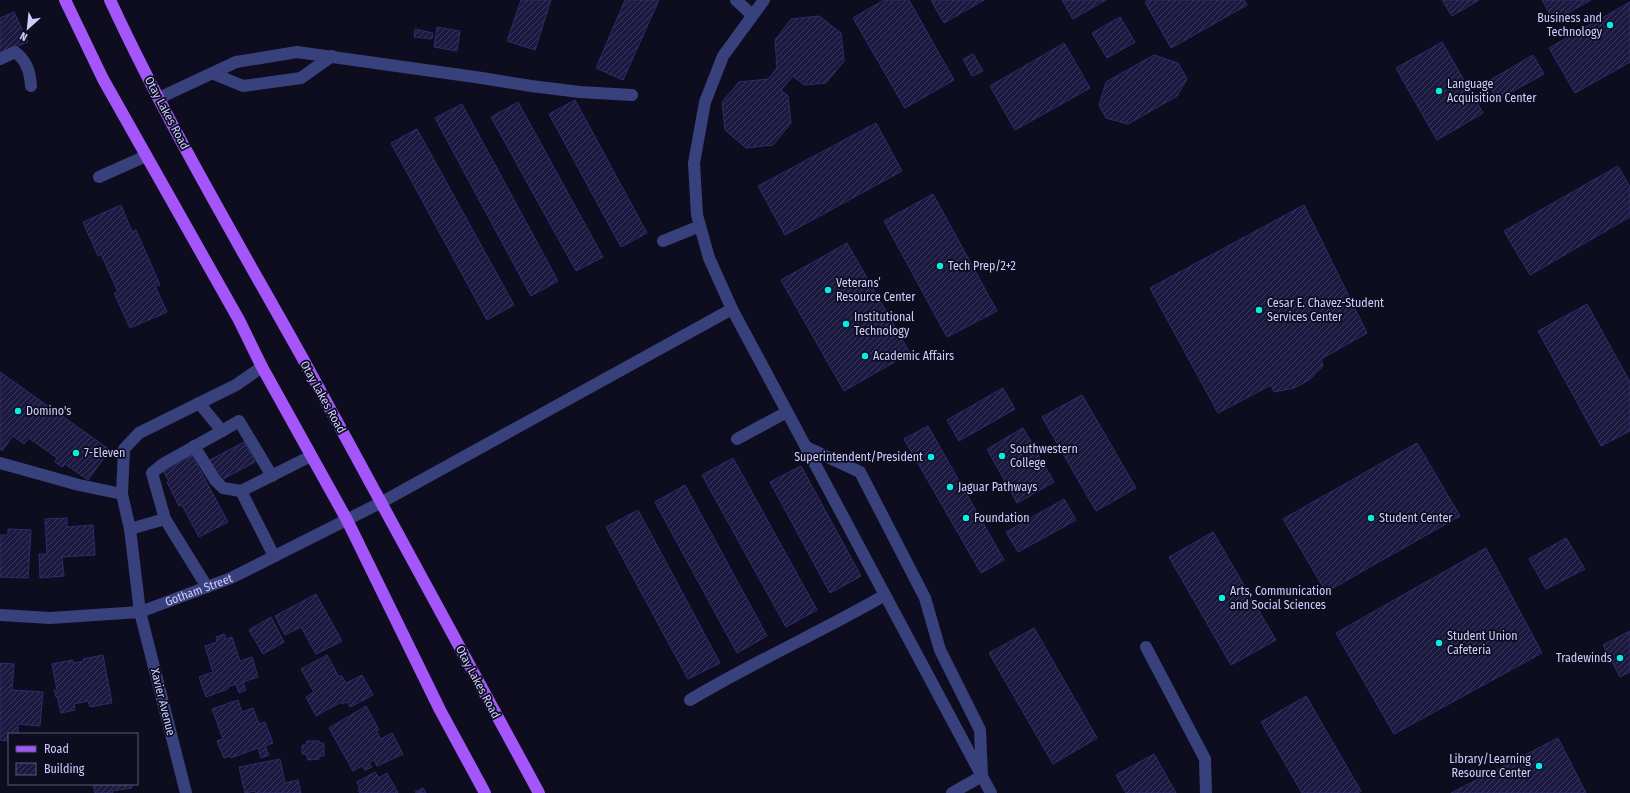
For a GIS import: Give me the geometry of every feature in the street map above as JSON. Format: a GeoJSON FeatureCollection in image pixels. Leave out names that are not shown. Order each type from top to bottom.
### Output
{"type":"FeatureCollection","features":[{"type":"Feature","properties":{"kind":"main road"},"geometry":{"type":"LineString","coordinates":[[65,0],[103,79],[239,320],[262,367],[346,520],[440,710],[485,793]]}},
{"type":"Feature","properties":{"kind":"main road","name":"Otay Lakes Road"},"geometry":{"type":"LineString","coordinates":[[110,0],[138,61],[382,502],[539,793]]}},
{"type":"Feature","properties":{"kind":"street"},"geometry":{"type":"LineString","coordinates":[[736,0],[752,15]]}},
{"type":"Feature","properties":{"kind":"street"},"geometry":{"type":"LineString","coordinates":[[764,0],[723,56],[704,102],[694,163],[697,215],[709,258],[732,309],[991,793]]}},
{"type":"Feature","properties":{"kind":"street"},"geometry":{"type":"LineString","coordinates":[[0,59],[15,52],[22,58],[30,72],[31,86]]}},
{"type":"Feature","properties":{"kind":"street"},"geometry":{"type":"LineString","coordinates":[[159,98],[214,74],[236,62],[297,52],[531,86],[632,96]]}},
{"type":"Feature","properties":{"kind":"street"},"geometry":{"type":"LineString","coordinates":[[214,74],[243,86],[301,78],[332,56]]}},
{"type":"Feature","properties":{"kind":"street"},"geometry":{"type":"LineString","coordinates":[[99,177],[146,156]]}},
{"type":"Feature","properties":{"kind":"street"},"geometry":{"type":"LineString","coordinates":[[663,241],[700,226]]}},
{"type":"Feature","properties":{"kind":"street","name":"Gotham Street"},"geometry":{"type":"LineString","coordinates":[[0,615],[50,618],[140,612],[231,578],[382,502],[732,309]]}},
{"type":"Feature","properties":{"kind":"street","name":"Xavier Avenue"},"geometry":{"type":"LineString","coordinates":[[186,793],[140,612],[130,529],[122,494],[124,449],[139,434],[236,385],[262,367]]}},
{"type":"Feature","properties":{"kind":"street"},"geometry":{"type":"LineString","coordinates":[[199,403],[222,431]]}},
{"type":"Feature","properties":{"kind":"street"},"geometry":{"type":"LineString","coordinates":[[737,439],[787,412]]}},
{"type":"Feature","properties":{"kind":"street"},"geometry":{"type":"LineString","coordinates":[[207,587],[165,519],[152,473],[194,446],[239,421],[272,476]]}},
{"type":"Feature","properties":{"kind":"street"},"geometry":{"type":"LineString","coordinates":[[194,446],[215,480],[223,488],[241,491],[311,456]]}},
{"type":"Feature","properties":{"kind":"street"},"geometry":{"type":"LineString","coordinates":[[806,447],[860,472],[925,598],[940,650],[980,730],[982,776]]}},
{"type":"Feature","properties":{"kind":"street"},"geometry":{"type":"LineString","coordinates":[[0,463],[79,485],[122,494]]}},
{"type":"Feature","properties":{"kind":"street"},"geometry":{"type":"LineString","coordinates":[[241,491],[274,556]]}},
{"type":"Feature","properties":{"kind":"street"},"geometry":{"type":"LineString","coordinates":[[130,529],[165,519]]}},
{"type":"Feature","properties":{"kind":"street"},"geometry":{"type":"LineString","coordinates":[[690,700],[735,673],[832,625],[885,595]]}},
{"type":"Feature","properties":{"kind":"street"},"geometry":{"type":"LineString","coordinates":[[1146,647],[1205,759],[1206,793]]}},
{"type":"Feature","properties":{"kind":"street"},"geometry":{"type":"LineString","coordinates":[[952,793],[982,776]]}},
{"type":"Feature","properties":{"kind":"building"},"geometry":{"type":"Polygon","coordinates":[[[521,0],[551,0],[535,50],[507,41],[521,0]]]}},
{"type":"Feature","properties":{"kind":"building"},"geometry":{"type":"Polygon","coordinates":[[[625,0],[659,0],[623,80],[596,68],[625,0]]]}},
{"type":"Feature","properties":{"kind":"building"},"geometry":{"type":"Polygon","coordinates":[[[884,0],[909,0],[954,80],[905,108],[853,18],[884,0]]]}},
{"type":"Feature","properties":{"kind":"building"},"geometry":{"type":"Polygon","coordinates":[[[931,0],[984,0],[944,23],[931,0]]]}},
{"type":"Feature","properties":{"kind":"building"},"geometry":{"type":"Polygon","coordinates":[[[1062,0],[1106,0],[1073,19],[1062,0]]]}},
{"type":"Feature","properties":{"kind":"building"},"geometry":{"type":"Polygon","coordinates":[[[1149,0],[1244,0],[1247,5],[1171,48],[1145,2],[1149,0]]]}},
{"type":"Feature","properties":{"kind":"building"},"geometry":{"type":"Polygon","coordinates":[[[1442,0],[1479,0],[1452,16],[1442,0]]]}},
{"type":"Feature","properties":{"kind":"building"},"geometry":{"type":"Polygon","coordinates":[[[1542,0],[1591,0],[1554,21],[1542,0]]]}},
{"type":"Feature","properties":{"kind":"building","name":"Business and Technology"},"geometry":{"type":"Polygon","coordinates":[[[1630,2],[1630,62],[1575,93],[1549,48],[1630,2]]]}},
{"type":"Feature","properties":{"kind":"building"},"geometry":{"type":"Polygon","coordinates":[[[14,12],[28,42],[0,53],[0,18],[14,12]]]}},
{"type":"Feature","properties":{"kind":"building"},"geometry":{"type":"Polygon","coordinates":[[[819,16],[841,33],[844,61],[826,83],[804,85],[793,76],[781,90],[788,96],[791,123],[773,145],[746,148],[725,130],[722,102],[739,82],[768,79],[777,68],[775,40],[791,19],[819,16]]]}},
{"type":"Feature","properties":{"kind":"building"},"geometry":{"type":"Polygon","coordinates":[[[1120,17],[1135,42],[1107,58],[1092,33],[1120,17]]]}},
{"type":"Feature","properties":{"kind":"building"},"geometry":{"type":"Polygon","coordinates":[[[437,27],[460,31],[457,51],[434,47],[437,27]]]}},
{"type":"Feature","properties":{"kind":"building"},"geometry":{"type":"Polygon","coordinates":[[[415,29],[433,33],[432,39],[414,37],[415,29]]]}},
{"type":"Feature","properties":{"kind":"building","name":"Language Acquisition Center"},"geometry":{"type":"Polygon","coordinates":[[[1442,42],[1483,113],[1437,140],[1396,68],[1442,42]]]}},
{"type":"Feature","properties":{"kind":"building"},"geometry":{"type":"Polygon","coordinates":[[[1064,43],[1090,88],[1015,130],[990,86],[1064,43]]]}},
{"type":"Feature","properties":{"kind":"building"},"geometry":{"type":"Polygon","coordinates":[[[973,54],[983,71],[972,76],[963,59],[973,54]]]}},
{"type":"Feature","properties":{"kind":"building"},"geometry":{"type":"Polygon","coordinates":[[[1154,55],[1178,63],[1187,79],[1177,96],[1128,124],[1106,118],[1099,105],[1106,82],[1154,55]]]}},
{"type":"Feature","properties":{"kind":"building"},"geometry":{"type":"Polygon","coordinates":[[[1533,55],[1544,74],[1497,100],[1487,82],[1533,55]]]}},
{"type":"Feature","properties":{"kind":"building"},"geometry":{"type":"Polygon","coordinates":[[[575,100],[647,233],[621,247],[549,114],[575,100]]]}},
{"type":"Feature","properties":{"kind":"building"},"geometry":{"type":"Polygon","coordinates":[[[518,102],[603,257],[576,271],[491,117],[518,102]]]}},
{"type":"Feature","properties":{"kind":"building"},"geometry":{"type":"Polygon","coordinates":[[[462,104],[558,281],[531,296],[435,118],[462,104]]]}},
{"type":"Feature","properties":{"kind":"building"},"geometry":{"type":"Polygon","coordinates":[[[876,123],[902,171],[785,235],[758,186],[876,123]]]}},
{"type":"Feature","properties":{"kind":"building"},"geometry":{"type":"Polygon","coordinates":[[[417,129],[514,305],[487,320],[391,143],[417,129]]]}},
{"type":"Feature","properties":{"kind":"building"},"geometry":{"type":"Polygon","coordinates":[[[1618,166],[1630,187],[1630,217],[1530,275],[1504,231],[1618,166]]]}},
{"type":"Feature","properties":{"kind":"building","name":"Tech Prep/2+2"},"geometry":{"type":"Polygon","coordinates":[[[933,194],[997,311],[947,337],[884,221],[933,194]]]}},
{"type":"Feature","properties":{"kind":"building"},"geometry":{"type":"Polygon","coordinates":[[[121,205],[132,232],[136,230],[160,285],[155,286],[167,312],[130,328],[114,293],[118,292],[101,254],[98,256],[83,222],[121,205]]]}},
{"type":"Feature","properties":{"kind":"building","name":"Cesar E. Chavez-Student Services Center"},"geometry":{"type":"Polygon","coordinates":[[[1304,205],[1367,333],[1321,359],[1323,366],[1309,380],[1294,388],[1274,392],[1271,385],[1218,413],[1150,288],[1304,205]]]}},
{"type":"Feature","properties":{"kind":"building"},"geometry":{"type":"Polygon","coordinates":[[[847,243],[910,353],[844,391],[781,280],[847,243]]]}},
{"type":"Feature","properties":{"kind":"building"},"geometry":{"type":"Polygon","coordinates":[[[1587,304],[1630,382],[1630,431],[1601,446],[1538,331],[1587,304]]]}},
{"type":"Feature","properties":{"kind":"building"},"geometry":{"type":"Polygon","coordinates":[[[0,372],[110,450],[88,480],[65,464],[62,467],[55,462],[57,458],[29,438],[24,444],[13,436],[2,451],[0,449],[0,372]]]}},
{"type":"Feature","properties":{"kind":"building"},"geometry":{"type":"Polygon","coordinates":[[[1003,388],[1015,409],[959,441],[947,420],[1003,388]]]}},
{"type":"Feature","properties":{"kind":"building"},"geometry":{"type":"Polygon","coordinates":[[[1082,395],[1136,488],[1096,511],[1042,417],[1082,395]]]}},
{"type":"Feature","properties":{"kind":"building"},"geometry":{"type":"Polygon","coordinates":[[[928,426],[1004,560],[981,573],[904,439],[928,426]]]}},
{"type":"Feature","properties":{"kind":"building"},"geometry":{"type":"Polygon","coordinates":[[[1023,428],[1054,482],[1017,503],[987,449],[1023,428]]]}},
{"type":"Feature","properties":{"kind":"building"},"geometry":{"type":"Polygon","coordinates":[[[244,442],[255,462],[219,481],[208,461],[244,442]]]}},
{"type":"Feature","properties":{"kind":"building","name":"Student Center"},"geometry":{"type":"Polygon","coordinates":[[[1417,443],[1460,516],[1326,592],[1283,519],[1417,443]]]}},
{"type":"Feature","properties":{"kind":"building"},"geometry":{"type":"Polygon","coordinates":[[[192,455],[228,522],[199,537],[182,505],[179,506],[167,482],[169,481],[163,471],[192,455]]]}},
{"type":"Feature","properties":{"kind":"building"},"geometry":{"type":"Polygon","coordinates":[[[733,458],[817,610],[786,627],[702,475],[733,458]]]}},
{"type":"Feature","properties":{"kind":"building"},"geometry":{"type":"Polygon","coordinates":[[[801,466],[861,576],[830,593],[770,482],[801,466]]]}},
{"type":"Feature","properties":{"kind":"building"},"geometry":{"type":"Polygon","coordinates":[[[685,485],[767,636],[737,653],[655,502],[685,485]]]}},
{"type":"Feature","properties":{"kind":"building"},"geometry":{"type":"Polygon","coordinates":[[[1064,499],[1076,520],[1018,552],[1006,532],[1064,499]]]}},
{"type":"Feature","properties":{"kind":"building"},"geometry":{"type":"Polygon","coordinates":[[[638,510],[720,663],[688,679],[606,527],[638,510]]]}},
{"type":"Feature","properties":{"kind":"building"},"geometry":{"type":"Polygon","coordinates":[[[67,518],[67,527],[93,525],[95,555],[62,557],[64,576],[40,578],[39,554],[47,554],[45,519],[67,518]]]}},
{"type":"Feature","properties":{"kind":"building"},"geometry":{"type":"Polygon","coordinates":[[[8,529],[31,530],[28,578],[0,577],[0,535],[8,535],[8,529]]]}},
{"type":"Feature","properties":{"kind":"building","name":"Arts, Communication and Social Sciences"},"geometry":{"type":"Polygon","coordinates":[[[1213,532],[1276,640],[1231,665],[1169,557],[1213,532]]]}},
{"type":"Feature","properties":{"kind":"building"},"geometry":{"type":"Polygon","coordinates":[[[1566,538],[1585,569],[1546,589],[1529,559],[1566,538]]]}},
{"type":"Feature","properties":{"kind":"building","name":"Student Union Cafeteria"},"geometry":{"type":"Polygon","coordinates":[[[1486,548],[1542,653],[1394,734],[1336,633],[1486,548]]]}},
{"type":"Feature","properties":{"kind":"building"},"geometry":{"type":"Polygon","coordinates":[[[316,594],[342,641],[316,654],[301,627],[285,635],[275,616],[316,594]]]}},
{"type":"Feature","properties":{"kind":"building"},"geometry":{"type":"Polygon","coordinates":[[[271,617],[284,642],[263,654],[249,630],[271,617]]]}},
{"type":"Feature","properties":{"kind":"building"},"geometry":{"type":"Polygon","coordinates":[[[1034,628],[1097,738],[1053,764],[989,653],[1034,628]]]}},
{"type":"Feature","properties":{"kind":"building","name":"Tradewinds"},"geometry":{"type":"Polygon","coordinates":[[[1630,631],[1630,672],[1620,677],[1603,645],[1630,631]]]}},
{"type":"Feature","properties":{"kind":"building"},"geometry":{"type":"Polygon","coordinates":[[[224,634],[226,639],[232,637],[240,661],[252,657],[258,677],[243,682],[246,690],[239,693],[236,684],[228,687],[228,689],[206,697],[199,677],[213,672],[205,646],[217,642],[216,637],[224,634]]]}},
{"type":"Feature","properties":{"kind":"building"},"geometry":{"type":"Polygon","coordinates":[[[103,655],[112,703],[90,707],[88,701],[74,704],[75,710],[61,713],[54,690],[57,690],[52,664],[73,660],[73,663],[84,661],[83,659],[103,655]]]}},
{"type":"Feature","properties":{"kind":"building"},"geometry":{"type":"Polygon","coordinates":[[[327,655],[339,677],[341,675],[346,683],[362,675],[373,695],[350,707],[347,702],[342,704],[341,702],[316,716],[306,697],[314,692],[301,669],[327,655]]]}},
{"type":"Feature","properties":{"kind":"building"},"geometry":{"type":"Polygon","coordinates":[[[0,663],[14,664],[12,690],[43,692],[40,726],[18,724],[18,733],[8,733],[8,741],[0,740],[0,663]]]}},
{"type":"Feature","properties":{"kind":"building"},"geometry":{"type":"Polygon","coordinates":[[[1306,696],[1361,791],[1358,793],[1302,793],[1261,722],[1306,696]]]}},
{"type":"Feature","properties":{"kind":"building"},"geometry":{"type":"Polygon","coordinates":[[[238,700],[242,712],[253,708],[259,724],[265,722],[273,743],[265,746],[269,755],[261,758],[258,748],[231,758],[230,756],[224,758],[217,741],[223,739],[212,709],[238,700]]]}},
{"type":"Feature","properties":{"kind":"building"},"geometry":{"type":"Polygon","coordinates":[[[366,706],[379,730],[376,731],[381,739],[392,733],[403,754],[377,766],[374,760],[369,763],[372,767],[365,770],[362,766],[353,771],[329,728],[366,706]]]}},
{"type":"Feature","properties":{"kind":"building","name":"Library/Learning Resource Center"},"geometry":{"type":"Polygon","coordinates":[[[1558,738],[1586,793],[1451,793],[1558,738]]]}},
{"type":"Feature","properties":{"kind":"building"},"geometry":{"type":"Polygon","coordinates":[[[307,741],[319,741],[320,743],[324,743],[324,756],[318,756],[319,759],[308,760],[306,754],[302,754],[302,745],[306,745],[307,741]]]}},
{"type":"Feature","properties":{"kind":"building"},"geometry":{"type":"Polygon","coordinates":[[[1154,754],[1176,793],[1126,793],[1116,775],[1154,754]]]}},
{"type":"Feature","properties":{"kind":"building"},"geometry":{"type":"Polygon","coordinates":[[[280,759],[285,783],[298,780],[301,793],[256,793],[255,791],[245,793],[239,767],[280,759]]]}},
{"type":"Feature","properties":{"kind":"building"},"geometry":{"type":"Polygon","coordinates":[[[375,772],[379,778],[387,773],[398,793],[360,793],[357,782],[375,772]]]}},
{"type":"Feature","properties":{"kind":"building"},"geometry":{"type":"Polygon","coordinates":[[[93,785],[131,785],[132,788],[112,791],[113,793],[95,793],[93,785]]]}},
{"type":"Feature","properties":{"kind":"building"},"geometry":{"type":"Polygon","coordinates":[[[423,788],[426,793],[415,792],[423,788]]]}},
{"type":"Feature","properties":{"kind":"place","name":"Business and Technology"},"geometry":{"type":"Point","coordinates":[1610,25]}},
{"type":"Feature","properties":{"kind":"place","name":"Language Acquisition Center"},"geometry":{"type":"Point","coordinates":[1439,91]}},
{"type":"Feature","properties":{"kind":"place","name":"Tech Prep/2+2"},"geometry":{"type":"Point","coordinates":[940,266]}},
{"type":"Feature","properties":{"kind":"place","name":"Veterans’ Resource Center"},"geometry":{"type":"Point","coordinates":[828,290]}},
{"type":"Feature","properties":{"kind":"place","name":"Cesar E. Chavez-Student Services Center"},"geometry":{"type":"Point","coordinates":[1259,310]}},
{"type":"Feature","properties":{"kind":"place","name":"Institutional Technology"},"geometry":{"type":"Point","coordinates":[846,324]}},
{"type":"Feature","properties":{"kind":"place","name":"Academic Affairs"},"geometry":{"type":"Point","coordinates":[865,356]}},
{"type":"Feature","properties":{"kind":"place","name":"Domino's"},"geometry":{"type":"Point","coordinates":[18,411]}},
{"type":"Feature","properties":{"kind":"place","name":"7-Eleven"},"geometry":{"type":"Point","coordinates":[76,453]}},
{"type":"Feature","properties":{"kind":"place","name":"Southwestern College"},"geometry":{"type":"Point","coordinates":[1002,456]}},
{"type":"Feature","properties":{"kind":"place","name":"Superintendent/President"},"geometry":{"type":"Point","coordinates":[931,457]}},
{"type":"Feature","properties":{"kind":"place","name":"Jaguar Pathways"},"geometry":{"type":"Point","coordinates":[950,487]}},
{"type":"Feature","properties":{"kind":"place","name":"Foundation"},"geometry":{"type":"Point","coordinates":[966,518]}},
{"type":"Feature","properties":{"kind":"place","name":"Student Center"},"geometry":{"type":"Point","coordinates":[1371,518]}},
{"type":"Feature","properties":{"kind":"place","name":"Arts, Communication and Social Sciences"},"geometry":{"type":"Point","coordinates":[1222,598]}},
{"type":"Feature","properties":{"kind":"place","name":"Student Union Cafeteria"},"geometry":{"type":"Point","coordinates":[1439,643]}},
{"type":"Feature","properties":{"kind":"place","name":"Tradewinds"},"geometry":{"type":"Point","coordinates":[1620,658]}},
{"type":"Feature","properties":{"kind":"place","name":"Library/Learning Resource Center"},"geometry":{"type":"Point","coordinates":[1539,766]}}]}
